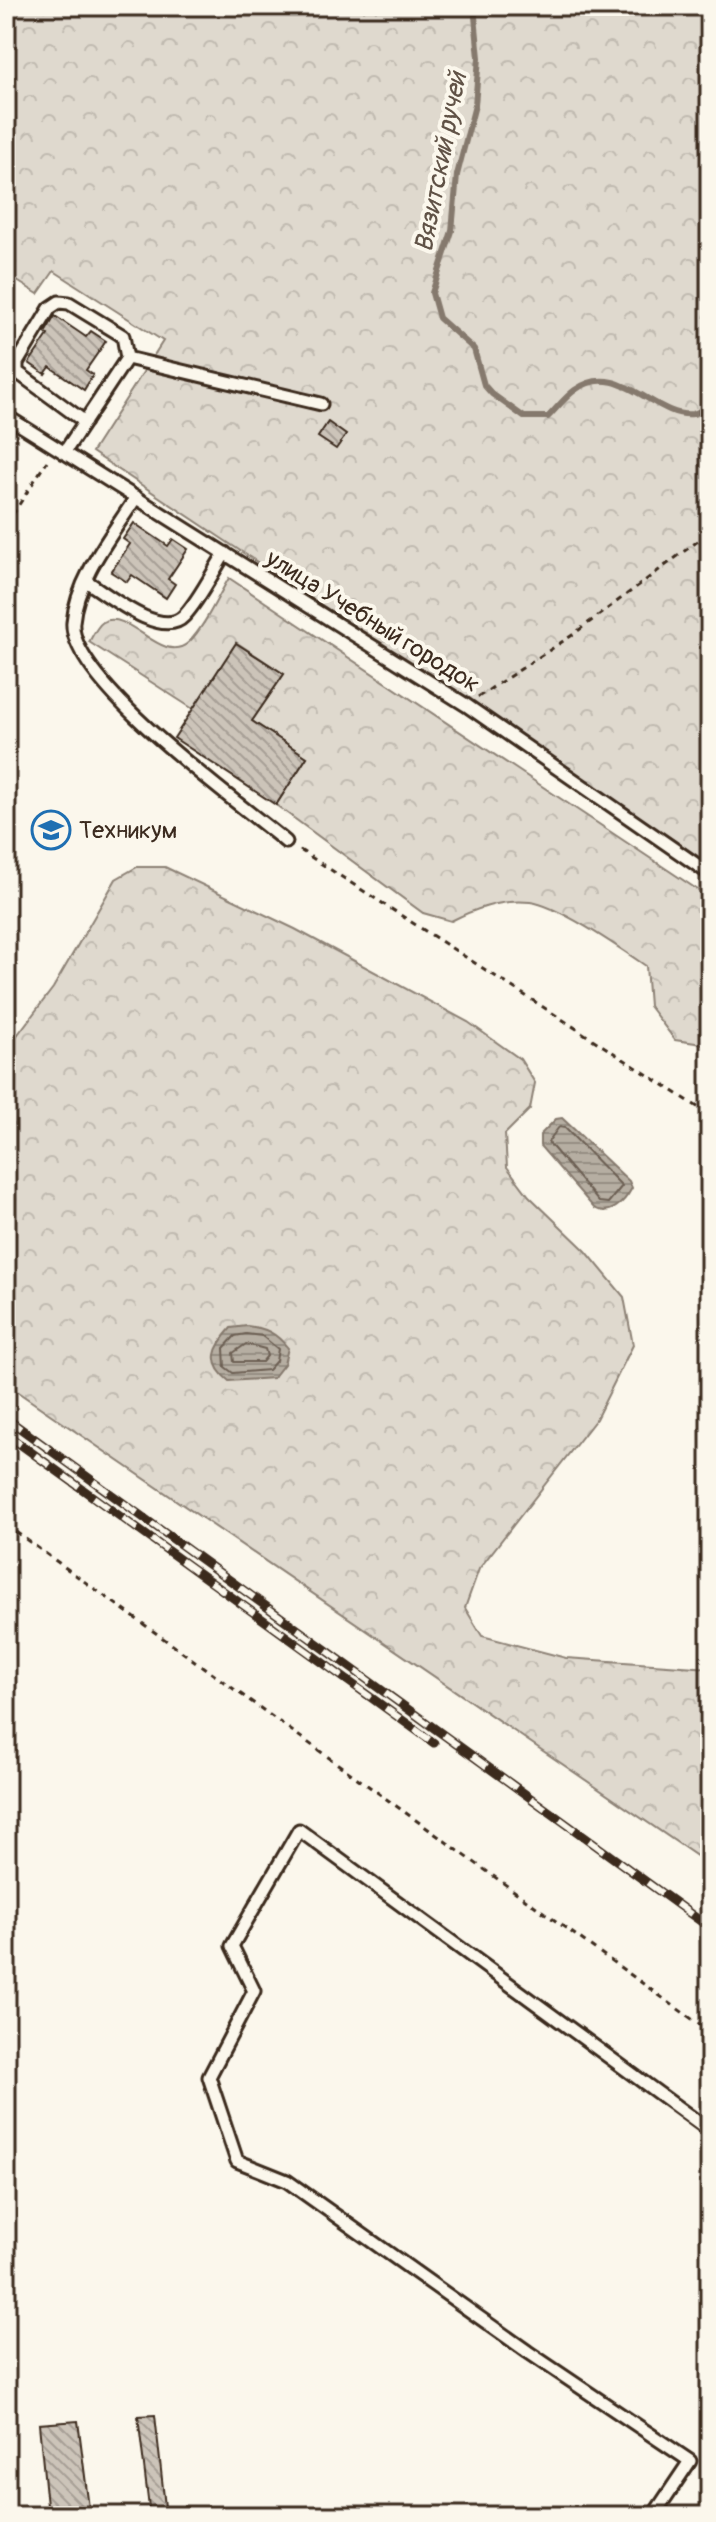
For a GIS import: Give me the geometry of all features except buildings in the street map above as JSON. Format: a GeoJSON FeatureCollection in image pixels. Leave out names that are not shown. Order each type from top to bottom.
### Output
{"type":"FeatureCollection","features":[{"type":"Feature","properties":{"kind":"lane"},"geometry":{"type":"LineString","coordinates":[[60,450],[85,422],[127,358],[123,336],[69,303],[59,302],[50,308],[17,363],[17,372],[85,422]]}},
{"type":"Feature","properties":{"kind":"lane"},"geometry":{"type":"LineString","coordinates":[[127,358],[321,404]]}},
{"type":"Feature","properties":{"kind":"lane","name":"улица Учебный городок"},"geometry":{"type":"LineString","coordinates":[[6,416],[466,705],[710,874]]}},
{"type":"Feature","properties":{"kind":"lane"},"geometry":{"type":"LineString","coordinates":[[136,497],[86,581],[73,623],[77,647],[90,668],[138,721],[286,842]]}},
{"type":"Feature","properties":{"kind":"lane"},"geometry":{"type":"LineString","coordinates":[[86,581],[154,623],[170,625],[183,617],[225,553]]}},
{"type":"Feature","properties":{"kind":"lane"},"geometry":{"type":"LineString","coordinates":[[653,2516],[690,2461],[528,2352],[287,2181],[237,2161],[209,2077],[254,1991],[232,1946],[299,1830],[710,2131]]}},
{"type":"Feature","properties":{"kind":"path"},"geometry":{"type":"LineString","coordinates":[[6,525],[60,450]]}},
{"type":"Feature","properties":{"kind":"path"},"geometry":{"type":"LineString","coordinates":[[466,705],[571,636],[710,532]]}},
{"type":"Feature","properties":{"kind":"path"},"geometry":{"type":"LineString","coordinates":[[286,842],[710,1115]]}},
{"type":"Feature","properties":{"kind":"path"},"geometry":{"type":"LineString","coordinates":[[6,1525],[710,2032]]}},
{"type":"Feature","properties":{"kind":"green space"},"geometry":{"type":"Polygon","coordinates":[[[6,6],[710,6],[710,864],[92,452],[163,341],[54,271],[38,294],[6,274],[6,6]]]}},
{"type":"Feature","properties":{"kind":"green space"},"geometry":{"type":"Polygon","coordinates":[[[229,578],[710,898],[710,1045],[675,1040],[649,1006],[646,966],[572,919],[542,905],[520,901],[489,906],[451,921],[423,913],[276,805],[307,757],[252,721],[284,674],[237,643],[193,709],[89,642],[103,622],[113,620],[124,623],[157,643],[179,648],[189,642],[200,628],[229,578]]]}},
{"type":"Feature","properties":{"kind":"green space"},"geometry":{"type":"Polygon","coordinates":[[[137,867],[165,867],[295,929],[468,1022],[520,1059],[535,1083],[530,1109],[505,1134],[507,1167],[529,1196],[586,1251],[624,1297],[633,1345],[596,1419],[479,1569],[465,1608],[482,1636],[566,1658],[710,1668],[710,1865],[6,1384],[6,1050],[53,988],[116,879],[137,867]]]}},
{"type":"Feature","properties":{"kind":"water"},"geometry":{"type":"Polygon","coordinates":[[[562,1118],[629,1181],[632,1188],[625,1199],[611,1210],[594,1208],[540,1146],[540,1135],[556,1119],[562,1118]]]}},
{"type":"Feature","properties":{"kind":"water"},"geometry":{"type":"Polygon","coordinates":[[[247,1326],[270,1332],[288,1348],[284,1364],[273,1378],[229,1381],[217,1368],[215,1355],[225,1335],[231,1328],[247,1326]]]}},
{"type":"Feature","properties":{"kind":"waterway","name":"Вязитский ручей"},"geometry":{"type":"LineString","coordinates":[[474,6],[479,58],[475,105],[457,175],[452,231],[432,293],[439,318],[474,349],[484,385],[524,417],[548,417],[575,390],[591,382],[607,381],[622,385],[679,413],[693,414],[710,405]]}},
{"type":"Feature","properties":{"kind":"railway"},"geometry":{"type":"LineString","coordinates":[[6,1418],[710,1928]]}},
{"type":"Feature","properties":{"kind":"railway"},"geometry":{"type":"LineString","coordinates":[[6,1434],[434,1743]]}},
{"type":"Feature","properties":{"kind":"place","name":"Техникум"},"geometry":{"type":"Point","coordinates":[51,830]}}]}
